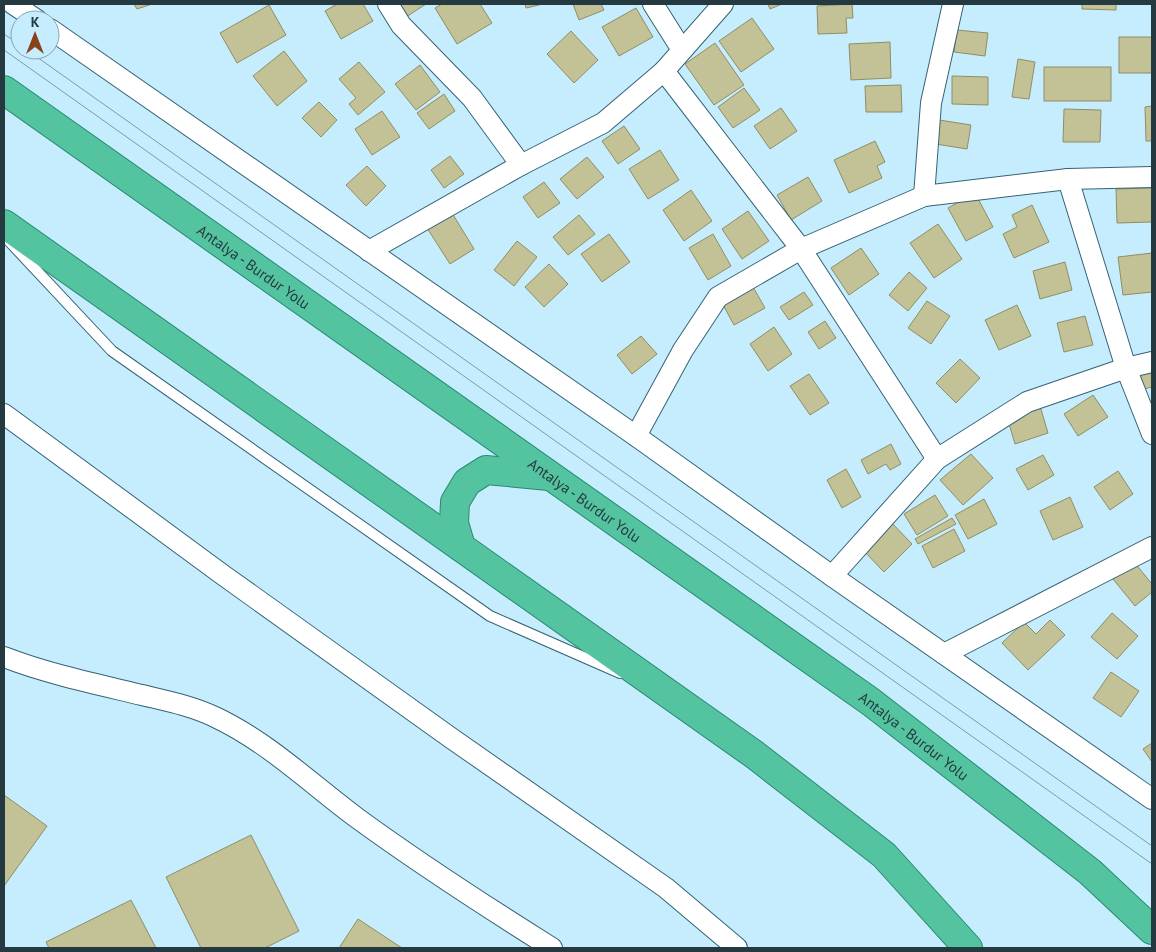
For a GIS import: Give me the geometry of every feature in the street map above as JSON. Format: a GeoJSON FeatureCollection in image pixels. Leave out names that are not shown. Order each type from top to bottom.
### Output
{"type":"FeatureCollection","features":[{"type":"Feature","properties":{"kind":"highway","name":"Antalya - Burdur Yolu"},"geometry":{"type":"LineString","coordinates":[[4,90],[871,702],[1090,872],[1152,930]]}},
{"type":"Feature","properties":{"kind":"highway"},"geometry":{"type":"LineString","coordinates":[[4,224],[755,755],[884,856],[968,948]]}},
{"type":"Feature","properties":{"kind":"highway"},"geometry":{"type":"LineString","coordinates":[[461,547],[454,523],[455,502],[467,482],[486,470],[550,476]]}},
{"type":"Feature","properties":{"kind":"street"},"geometry":{"type":"LineString","coordinates":[[388,4],[402,25],[472,98],[521,165]]}},
{"type":"Feature","properties":{"kind":"street"},"geometry":{"type":"LineString","coordinates":[[653,4],[682,50]]}},
{"type":"Feature","properties":{"kind":"street"},"geometry":{"type":"LineString","coordinates":[[369,251],[521,165],[603,124],[664,71],[723,4]]}},
{"type":"Feature","properties":{"kind":"street"},"geometry":{"type":"LineString","coordinates":[[924,196],[931,103],[953,4]]}},
{"type":"Feature","properties":{"kind":"street"},"geometry":{"type":"LineString","coordinates":[[60,36],[636,436],[832,576],[1152,799]]}},
{"type":"Feature","properties":{"kind":"street"},"geometry":{"type":"LineString","coordinates":[[664,71],[801,249],[937,460]]}},
{"type":"Feature","properties":{"kind":"street"},"geometry":{"type":"LineString","coordinates":[[636,436],[683,350],[718,297],[801,249],[924,196],[1068,180],[1152,177]]}},
{"type":"Feature","properties":{"kind":"street"},"geometry":{"type":"LineString","coordinates":[[1068,180],[1126,368],[1152,434]]}},
{"type":"Feature","properties":{"kind":"street"},"geometry":{"type":"LineString","coordinates":[[832,576],[937,460],[1027,402],[1126,368],[1152,362]]}},
{"type":"Feature","properties":{"kind":"street"},"geometry":{"type":"LineString","coordinates":[[4,414],[223,576],[666,888],[737,948]]}},
{"type":"Feature","properties":{"kind":"street"},"geometry":{"type":"LineString","coordinates":[[944,654],[1152,547]]}},
{"type":"Feature","properties":{"kind":"street"},"geometry":{"type":"LineString","coordinates":[[4,657],[50,672],[184,705],[213,716],[241,730],[264,745],[400,850],[552,948]]}},
{"type":"Feature","properties":{"kind":"lane"},"geometry":{"type":"LineString","coordinates":[[4,236],[112,351],[490,616],[671,696]]}},
{"type":"Feature","properties":{"kind":"building"},"geometry":{"type":"Polygon","coordinates":[[[134,4],[152,4],[137,9],[134,4]]]}},
{"type":"Feature","properties":{"kind":"building"},"geometry":{"type":"Polygon","coordinates":[[[337,4],[363,4],[373,21],[341,39],[325,11],[337,4]]]}},
{"type":"Feature","properties":{"kind":"building"},"geometry":{"type":"Polygon","coordinates":[[[393,4],[426,4],[403,19],[393,4]]]}},
{"type":"Feature","properties":{"kind":"building"},"geometry":{"type":"Polygon","coordinates":[[[442,4],[480,4],[492,23],[457,44],[435,8],[442,4]]]}},
{"type":"Feature","properties":{"kind":"building"},"geometry":{"type":"Polygon","coordinates":[[[525,4],[543,4],[526,8],[525,4]]]}},
{"type":"Feature","properties":{"kind":"building"},"geometry":{"type":"Polygon","coordinates":[[[573,4],[601,4],[604,10],[579,20],[573,4]]]}},
{"type":"Feature","properties":{"kind":"building"},"geometry":{"type":"Polygon","coordinates":[[[768,4],[782,4],[770,9],[768,4]]]}},
{"type":"Feature","properties":{"kind":"building"},"geometry":{"type":"Polygon","coordinates":[[[852,4],[853,18],[846,18],[847,33],[818,34],[817,6],[852,4]]]}},
{"type":"Feature","properties":{"kind":"building"},"geometry":{"type":"Polygon","coordinates":[[[1082,4],[1116,4],[1116,10],[1082,9],[1082,4]]]}},
{"type":"Feature","properties":{"kind":"building"},"geometry":{"type":"Polygon","coordinates":[[[269,5],[286,35],[237,63],[220,33],[269,5]]]}},
{"type":"Feature","properties":{"kind":"building"},"geometry":{"type":"Polygon","coordinates":[[[636,8],[653,37],[619,56],[602,27],[636,8]]]}},
{"type":"Feature","properties":{"kind":"building"},"geometry":{"type":"Polygon","coordinates":[[[752,18],[774,49],[741,72],[719,41],[752,18]]]}},
{"type":"Feature","properties":{"kind":"building"},"geometry":{"type":"Polygon","coordinates":[[[957,30],[988,33],[985,56],[954,52],[957,30]]]}},
{"type":"Feature","properties":{"kind":"building"},"geometry":{"type":"Polygon","coordinates":[[[571,31],[598,60],[574,83],[547,54],[571,31]]]}},
{"type":"Feature","properties":{"kind":"building"},"geometry":{"type":"Polygon","coordinates":[[[1119,37],[1152,37],[1152,73],[1119,73],[1119,37]]]}},
{"type":"Feature","properties":{"kind":"building"},"geometry":{"type":"Polygon","coordinates":[[[890,42],[891,78],[851,80],[849,44],[890,42]]]}},
{"type":"Feature","properties":{"kind":"building"},"geometry":{"type":"Polygon","coordinates":[[[715,43],[744,85],[714,105],[685,64],[715,43]]]}},
{"type":"Feature","properties":{"kind":"building"},"geometry":{"type":"Polygon","coordinates":[[[284,51],[307,81],[277,106],[253,76],[284,51]]]}},
{"type":"Feature","properties":{"kind":"building"},"geometry":{"type":"Polygon","coordinates":[[[1018,59],[1035,62],[1029,99],[1012,97],[1018,59]]]}},
{"type":"Feature","properties":{"kind":"building"},"geometry":{"type":"Polygon","coordinates":[[[359,62],[385,92],[358,115],[349,104],[356,98],[339,79],[359,62]]]}},
{"type":"Feature","properties":{"kind":"building"},"geometry":{"type":"Polygon","coordinates":[[[420,65],[440,92],[416,110],[395,84],[420,65]]]}},
{"type":"Feature","properties":{"kind":"building"},"geometry":{"type":"Polygon","coordinates":[[[1044,67],[1111,67],[1111,101],[1044,101],[1044,67]]]}},
{"type":"Feature","properties":{"kind":"building"},"geometry":{"type":"Polygon","coordinates":[[[952,76],[988,77],[988,105],[952,104],[952,76]]]}},
{"type":"Feature","properties":{"kind":"building"},"geometry":{"type":"Polygon","coordinates":[[[901,85],[902,112],[866,112],[865,86],[901,85]]]}},
{"type":"Feature","properties":{"kind":"building"},"geometry":{"type":"Polygon","coordinates":[[[744,88],[760,110],[733,128],[718,107],[744,88]]]}},
{"type":"Feature","properties":{"kind":"building"},"geometry":{"type":"Polygon","coordinates":[[[444,94],[455,111],[429,129],[417,113],[444,94]]]}},
{"type":"Feature","properties":{"kind":"building"},"geometry":{"type":"Polygon","coordinates":[[[319,102],[337,120],[321,137],[302,118],[319,102]]]}},
{"type":"Feature","properties":{"kind":"building"},"geometry":{"type":"Polygon","coordinates":[[[1152,106],[1152,141],[1146,141],[1145,107],[1152,106]]]}},
{"type":"Feature","properties":{"kind":"building"},"geometry":{"type":"Polygon","coordinates":[[[781,108],[797,131],[770,149],[754,126],[781,108]]]}},
{"type":"Feature","properties":{"kind":"building"},"geometry":{"type":"Polygon","coordinates":[[[1064,109],[1101,110],[1100,142],[1063,142],[1064,109]]]}},
{"type":"Feature","properties":{"kind":"building"},"geometry":{"type":"Polygon","coordinates":[[[382,111],[400,137],[372,155],[355,129],[382,111]]]}},
{"type":"Feature","properties":{"kind":"building"},"geometry":{"type":"Polygon","coordinates":[[[933,119],[971,125],[967,149],[929,143],[933,119]]]}},
{"type":"Feature","properties":{"kind":"building"},"geometry":{"type":"Polygon","coordinates":[[[624,126],[640,149],[618,164],[602,141],[624,126]]]}},
{"type":"Feature","properties":{"kind":"building"},"geometry":{"type":"Polygon","coordinates":[[[875,141],[885,162],[877,166],[882,178],[849,193],[834,160],[875,141]]]}},
{"type":"Feature","properties":{"kind":"building"},"geometry":{"type":"Polygon","coordinates":[[[660,150],[679,180],[648,199],[629,169],[660,150]]]}},
{"type":"Feature","properties":{"kind":"building"},"geometry":{"type":"Polygon","coordinates":[[[450,156],[464,174],[444,188],[431,170],[450,156]]]}},
{"type":"Feature","properties":{"kind":"building"},"geometry":{"type":"Polygon","coordinates":[[[587,157],[604,177],[577,199],[560,179],[587,157]]]}},
{"type":"Feature","properties":{"kind":"building"},"geometry":{"type":"Polygon","coordinates":[[[367,166],[386,186],[366,206],[346,185],[367,166]]]}},
{"type":"Feature","properties":{"kind":"building"},"geometry":{"type":"Polygon","coordinates":[[[808,177],[822,201],[791,220],[777,195],[808,177]]]}},
{"type":"Feature","properties":{"kind":"building"},"geometry":{"type":"Polygon","coordinates":[[[544,182],[560,203],[538,218],[523,197],[544,182]]]}},
{"type":"Feature","properties":{"kind":"building"},"geometry":{"type":"Polygon","coordinates":[[[1152,188],[1152,222],[1117,223],[1116,189],[1152,188]]]}},
{"type":"Feature","properties":{"kind":"building"},"geometry":{"type":"Polygon","coordinates":[[[691,190],[712,221],[684,241],[663,210],[691,190]]]}},
{"type":"Feature","properties":{"kind":"building"},"geometry":{"type":"Polygon","coordinates":[[[975,193],[993,227],[966,241],[948,208],[975,193]]]}},
{"type":"Feature","properties":{"kind":"building"},"geometry":{"type":"Polygon","coordinates":[[[1032,205],[1049,242],[1014,258],[1003,234],[1017,227],[1012,215],[1032,205]]]}},
{"type":"Feature","properties":{"kind":"building"},"geometry":{"type":"Polygon","coordinates":[[[748,211],[769,241],[742,259],[722,229],[748,211]]]}},
{"type":"Feature","properties":{"kind":"building"},"geometry":{"type":"Polygon","coordinates":[[[452,213],[474,249],[450,264],[427,228],[452,213]]]}},
{"type":"Feature","properties":{"kind":"building"},"geometry":{"type":"Polygon","coordinates":[[[579,215],[595,234],[568,255],[553,237],[579,215]]]}},
{"type":"Feature","properties":{"kind":"building"},"geometry":{"type":"Polygon","coordinates":[[[938,224],[962,259],[934,278],[910,243],[938,224]]]}},
{"type":"Feature","properties":{"kind":"building"},"geometry":{"type":"Polygon","coordinates":[[[609,234],[630,262],[602,282],[581,254],[609,234]]]}},
{"type":"Feature","properties":{"kind":"building"},"geometry":{"type":"Polygon","coordinates":[[[713,234],[731,266],[708,280],[689,248],[713,234]]]}},
{"type":"Feature","properties":{"kind":"building"},"geometry":{"type":"Polygon","coordinates":[[[517,241],[537,257],[514,286],[494,270],[517,241]]]}},
{"type":"Feature","properties":{"kind":"building"},"geometry":{"type":"Polygon","coordinates":[[[861,248],[879,274],[849,295],[831,268],[861,248]]]}},
{"type":"Feature","properties":{"kind":"building"},"geometry":{"type":"Polygon","coordinates":[[[1152,253],[1152,292],[1123,295],[1118,257],[1152,253]]]}},
{"type":"Feature","properties":{"kind":"building"},"geometry":{"type":"Polygon","coordinates":[[[1065,262],[1072,290],[1040,299],[1033,271],[1065,262]]]}},
{"type":"Feature","properties":{"kind":"building"},"geometry":{"type":"Polygon","coordinates":[[[549,264],[568,284],[544,307],[525,287],[549,264]]]}},
{"type":"Feature","properties":{"kind":"building"},"geometry":{"type":"Polygon","coordinates":[[[909,272],[927,288],[908,311],[889,295],[909,272]]]}},
{"type":"Feature","properties":{"kind":"building"},"geometry":{"type":"Polygon","coordinates":[[[753,287],[765,308],[734,325],[722,303],[753,287]]]}},
{"type":"Feature","properties":{"kind":"building"},"geometry":{"type":"Polygon","coordinates":[[[804,292],[813,305],[789,320],[780,307],[804,292]]]}},
{"type":"Feature","properties":{"kind":"building"},"geometry":{"type":"Polygon","coordinates":[[[927,301],[950,316],[931,344],[908,328],[927,301]]]}},
{"type":"Feature","properties":{"kind":"building"},"geometry":{"type":"Polygon","coordinates":[[[1017,305],[1031,336],[999,350],[985,320],[1017,305]]]}},
{"type":"Feature","properties":{"kind":"building"},"geometry":{"type":"Polygon","coordinates":[[[1085,316],[1093,345],[1064,352],[1057,323],[1085,316]]]}},
{"type":"Feature","properties":{"kind":"building"},"geometry":{"type":"Polygon","coordinates":[[[825,321],[836,338],[819,349],[808,332],[825,321]]]}},
{"type":"Feature","properties":{"kind":"building"},"geometry":{"type":"Polygon","coordinates":[[[774,327],[792,354],[768,371],[750,344],[774,327]]]}},
{"type":"Feature","properties":{"kind":"building"},"geometry":{"type":"Polygon","coordinates":[[[641,336],[657,354],[632,374],[617,355],[641,336]]]}},
{"type":"Feature","properties":{"kind":"building"},"geometry":{"type":"Polygon","coordinates":[[[960,359],[980,378],[956,403],[936,383],[960,359]]]}},
{"type":"Feature","properties":{"kind":"building"},"geometry":{"type":"Polygon","coordinates":[[[1152,366],[1152,387],[1144,389],[1139,370],[1152,366]]]}},
{"type":"Feature","properties":{"kind":"building"},"geometry":{"type":"Polygon","coordinates":[[[809,374],[829,403],[810,415],[790,386],[809,374]]]}},
{"type":"Feature","properties":{"kind":"building"},"geometry":{"type":"Polygon","coordinates":[[[1093,395],[1108,417],[1078,436],[1064,414],[1093,395]]]}},
{"type":"Feature","properties":{"kind":"building"},"geometry":{"type":"Polygon","coordinates":[[[1040,406],[1048,433],[1015,444],[1007,417],[1040,406]]]}},
{"type":"Feature","properties":{"kind":"building"},"geometry":{"type":"Polygon","coordinates":[[[891,444],[901,464],[890,470],[886,464],[868,474],[861,460],[891,444]]]}},
{"type":"Feature","properties":{"kind":"building"},"geometry":{"type":"Polygon","coordinates":[[[971,454],[993,478],[963,505],[940,480],[971,454]]]}},
{"type":"Feature","properties":{"kind":"building"},"geometry":{"type":"Polygon","coordinates":[[[1043,455],[1054,475],[1028,490],[1016,469],[1043,455]]]}},
{"type":"Feature","properties":{"kind":"building"},"geometry":{"type":"Polygon","coordinates":[[[846,469],[861,497],[842,508],[827,480],[846,469]]]}},
{"type":"Feature","properties":{"kind":"building"},"geometry":{"type":"Polygon","coordinates":[[[1118,471],[1133,494],[1110,510],[1094,487],[1118,471]]]}},
{"type":"Feature","properties":{"kind":"building"},"geometry":{"type":"Polygon","coordinates":[[[935,495],[948,516],[917,535],[904,514],[935,495]]]}},
{"type":"Feature","properties":{"kind":"building"},"geometry":{"type":"Polygon","coordinates":[[[1070,497],[1083,527],[1053,540],[1040,511],[1070,497]]]}},
{"type":"Feature","properties":{"kind":"building"},"geometry":{"type":"Polygon","coordinates":[[[984,499],[997,524],[968,539],[955,515],[984,499]]]}},
{"type":"Feature","properties":{"kind":"building"},"geometry":{"type":"Polygon","coordinates":[[[952,518],[956,524],[918,544],[915,539],[952,518]]]}},
{"type":"Feature","properties":{"kind":"building"},"geometry":{"type":"Polygon","coordinates":[[[890,521],[912,544],[884,572],[862,549],[890,521]]]}},
{"type":"Feature","properties":{"kind":"building"},"geometry":{"type":"Polygon","coordinates":[[[954,529],[965,551],[933,568],[922,546],[954,529]]]}},
{"type":"Feature","properties":{"kind":"building"},"geometry":{"type":"Polygon","coordinates":[[[1134,562],[1152,584],[1152,592],[1135,606],[1113,579],[1134,562]]]}},
{"type":"Feature","properties":{"kind":"building"},"geometry":{"type":"Polygon","coordinates":[[[1112,613],[1138,636],[1117,659],[1091,637],[1112,613]]]}},
{"type":"Feature","properties":{"kind":"building"},"geometry":{"type":"Polygon","coordinates":[[[1050,620],[1065,635],[1028,670],[1002,643],[1024,622],[1036,634],[1050,620]]]}},
{"type":"Feature","properties":{"kind":"building"},"geometry":{"type":"Polygon","coordinates":[[[1111,672],[1139,691],[1121,717],[1093,698],[1111,672]]]}},
{"type":"Feature","properties":{"kind":"building"},"geometry":{"type":"Polygon","coordinates":[[[1152,743],[1152,762],[1143,749],[1152,743]]]}},
{"type":"Feature","properties":{"kind":"building"},"geometry":{"type":"Polygon","coordinates":[[[4,795],[47,826],[4,886],[4,795]]]}},
{"type":"Feature","properties":{"kind":"building"},"geometry":{"type":"Polygon","coordinates":[[[251,835],[299,931],[265,948],[201,948],[166,877],[251,835]]]}},
{"type":"Feature","properties":{"kind":"building"},"geometry":{"type":"Polygon","coordinates":[[[131,900],[156,948],[49,948],[46,942],[131,900]]]}},
{"type":"Feature","properties":{"kind":"building"},"geometry":{"type":"Polygon","coordinates":[[[358,919],[402,948],[339,948],[358,919]]]}},
{"type":"Feature","properties":{"kind":"tram line"},"geometry":{"type":"LineString","coordinates":[[4,34],[10,38]]}},
{"type":"Feature","properties":{"kind":"tram line"},"geometry":{"type":"LineString","coordinates":[[4,50],[1152,864]]}},
{"type":"Feature","properties":{"kind":"tram line"},"geometry":{"type":"LineString","coordinates":[[41,60],[1152,846]]}}]}
